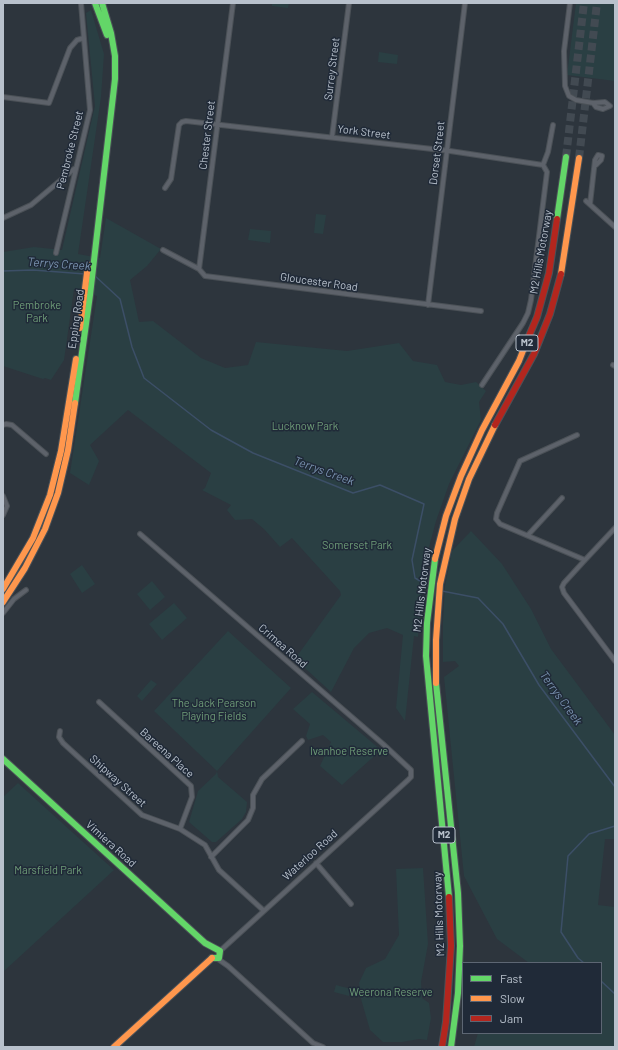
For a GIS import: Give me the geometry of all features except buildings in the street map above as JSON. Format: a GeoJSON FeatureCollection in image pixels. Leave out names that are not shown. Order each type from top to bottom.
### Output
{"type":"FeatureCollection","features":[{"type":"Feature","properties":{"kind":"main road","name":"Epping Road"},"geometry":{"type":"LineString","coordinates":[[92,253],[111,72],[108,36],[95,3]]}},
{"type":"Feature","properties":{"kind":"main road","name":"Epping Road"},"geometry":{"type":"LineString","coordinates":[[3,602],[35,551],[58,493],[68,450],[115,79],[115,56],[112,33],[102,3]]}},
{"type":"Feature","properties":{"kind":"main road","name":"M2 Hills Motorway"},"geometry":{"type":"LineString","coordinates":[[442,1047],[450,967],[450,900],[427,683],[427,623],[434,568],[446,516],[470,454],[519,361],[537,318],[549,274],[566,157]]}},
{"type":"Feature","properties":{"kind":"main road","name":"M2 Hills Motorway"},"geometry":{"type":"LineString","coordinates":[[451,1047],[458,993],[459,912],[436,684],[436,623],[440,584],[455,520],[478,458],[530,360],[550,314],[564,265],[579,158]]}},
{"type":"Feature","properties":{"kind":"main road","name":"Epping Road"},"geometry":{"type":"LineString","coordinates":[[3,589],[33,538],[46,508],[54,481],[69,405],[87,294]]}},
{"type":"Feature","properties":{"kind":"main road","name":"Vimiera Road"},"geometry":{"type":"LineString","coordinates":[[3,759],[216,954]]}},
{"type":"Feature","properties":{"kind":"main road","name":"Waterloo Road"},"geometry":{"type":"LineString","coordinates":[[114,1047],[216,954]]}},
{"type":"Feature","properties":{"kind":"street","name":"Pembroke Street"},"geometry":{"type":"LineString","coordinates":[[56,253],[74,169],[90,110],[82,3]]}},
{"type":"Feature","properties":{"kind":"street","name":"Chester Street"},"geometry":{"type":"LineString","coordinates":[[199,269],[233,3]]}},
{"type":"Feature","properties":{"kind":"street","name":"Surrey Street"},"geometry":{"type":"LineString","coordinates":[[332,137],[349,3]]}},
{"type":"Feature","properties":{"kind":"street","name":"Dorset Street"},"geometry":{"type":"LineString","coordinates":[[428,305],[446,151],[466,3]]}},
{"type":"Feature","properties":{"kind":"street"},"geometry":{"type":"LineString","coordinates":[[570,3],[564,51],[566,92],[571,98],[576,100],[593,104],[605,102],[612,106]]}},
{"type":"Feature","properties":{"kind":"street"},"geometry":{"type":"LineString","coordinates":[[3,98],[49,103],[70,48],[77,40],[84,38]]}},
{"type":"Feature","properties":{"kind":"street"},"geometry":{"type":"LineString","coordinates":[[593,104],[596,107],[603,109],[612,106]]}},
{"type":"Feature","properties":{"kind":"street","name":"York Street"},"geometry":{"type":"LineString","coordinates":[[165,188],[171,178],[179,125],[186,121],[446,151],[533,162],[544,165]]}},
{"type":"Feature","properties":{"kind":"street"},"geometry":{"type":"LineString","coordinates":[[482,385],[528,313],[531,300],[547,172],[544,165],[553,125]]}},
{"type":"Feature","properties":{"kind":"street"},"geometry":{"type":"LineString","coordinates":[[596,165],[588,203],[615,227]]}},
{"type":"Feature","properties":{"kind":"street"},"geometry":{"type":"LineString","coordinates":[[3,218],[31,205],[74,169]]}},
{"type":"Feature","properties":{"kind":"street","name":"Gloucester Road"},"geometry":{"type":"LineString","coordinates":[[163,250],[199,269],[205,276],[481,311]]}},
{"type":"Feature","properties":{"kind":"street"},"geometry":{"type":"LineString","coordinates":[[4,425],[12,425],[46,454]]}},
{"type":"Feature","properties":{"kind":"street"},"geometry":{"type":"LineString","coordinates":[[577,435],[520,461],[497,513],[496,519],[500,524],[584,560]]}},
{"type":"Feature","properties":{"kind":"street"},"geometry":{"type":"LineString","coordinates":[[3,496],[7,506],[3,514]]}},
{"type":"Feature","properties":{"kind":"street"},"geometry":{"type":"LineString","coordinates":[[528,535],[562,498]]}},
{"type":"Feature","properties":{"kind":"street"},"geometry":{"type":"LineString","coordinates":[[615,528],[584,560],[562,587],[564,593],[615,660]]}},
{"type":"Feature","properties":{"kind":"street","name":"Crimea Road"},"geometry":{"type":"LineString","coordinates":[[140,534],[383,744],[409,767],[412,773]]}},
{"type":"Feature","properties":{"kind":"street"},"geometry":{"type":"LineString","coordinates":[[3,614],[14,599],[26,590]]}},
{"type":"Feature","properties":{"kind":"street","name":"Bareena Place"},"geometry":{"type":"LineString","coordinates":[[100,702],[103,707],[190,786],[193,791],[192,797],[180,829]]}},
{"type":"Feature","properties":{"kind":"street","name":"Shipway Street"},"geometry":{"type":"LineString","coordinates":[[60,731],[60,737],[63,743],[142,815],[180,829],[205,845],[219,870],[263,910]]}},
{"type":"Feature","properties":{"kind":"street"},"geometry":{"type":"LineString","coordinates":[[211,857],[248,820],[253,808],[253,795],[262,779],[302,741]]}},
{"type":"Feature","properties":{"kind":"street","name":"Waterloo Road"},"geometry":{"type":"LineString","coordinates":[[216,954],[408,780],[412,773]]}},
{"type":"Feature","properties":{"kind":"street"},"geometry":{"type":"LineString","coordinates":[[316,863],[350,904]]}},
{"type":"Feature","properties":{"kind":"street","name":"Vimiera Road"},"geometry":{"type":"LineString","coordinates":[[216,954],[314,1044],[323,1047]]}},
{"type":"Feature","properties":{"kind":"green space"},"geometry":{"type":"Polygon","coordinates":[[[272,3],[289,3],[288,8],[272,6],[272,3]]]}},
{"type":"Feature","properties":{"kind":"green space"},"geometry":{"type":"Polygon","coordinates":[[[576,3],[615,3],[615,81],[567,75],[576,3]]]}},
{"type":"Feature","properties":{"kind":"green space"},"geometry":{"type":"Polygon","coordinates":[[[91,10],[104,54],[101,97],[78,254],[100,258],[106,218],[161,249],[147,266],[130,280],[139,322],[153,321],[201,358],[225,368],[248,365],[256,342],[347,351],[399,343],[413,361],[437,365],[445,382],[461,385],[476,382],[486,391],[479,402],[481,420],[449,484],[436,521],[424,566],[418,637],[414,636],[405,721],[396,708],[403,635],[387,628],[369,633],[354,648],[331,692],[295,659],[341,595],[340,591],[292,538],[280,547],[264,529],[252,519],[235,520],[227,510],[231,505],[202,490],[205,488],[211,473],[128,410],[90,445],[99,461],[89,485],[70,473],[97,296],[74,289],[64,360],[51,380],[45,378],[43,379],[3,366],[3,252],[34,247],[62,250],[95,106],[86,13],[91,10]]]}},
{"type":"Feature","properties":{"kind":"green space"},"geometry":{"type":"Polygon","coordinates":[[[379,52],[398,55],[397,64],[378,62],[379,52]]]}},
{"type":"Feature","properties":{"kind":"green space"},"geometry":{"type":"Polygon","coordinates":[[[316,214],[326,215],[323,234],[314,233],[316,214]]]}},
{"type":"Feature","properties":{"kind":"green space"},"geometry":{"type":"Polygon","coordinates":[[[250,229],[271,231],[270,243],[248,240],[250,229]]]}},
{"type":"Feature","properties":{"kind":"green space"},"geometry":{"type":"Polygon","coordinates":[[[471,531],[502,564],[531,609],[551,649],[615,735],[615,839],[605,839],[598,905],[615,907],[615,1047],[474,1047],[478,1034],[602,1034],[602,962],[528,962],[497,939],[464,876],[444,677],[459,666],[455,661],[443,662],[445,586],[452,551],[471,531]]]}},
{"type":"Feature","properties":{"kind":"green space"},"geometry":{"type":"Polygon","coordinates":[[[82,565],[95,584],[82,593],[70,574],[82,565]]]}},
{"type":"Feature","properties":{"kind":"green space"},"geometry":{"type":"Polygon","coordinates":[[[152,581],[165,597],[150,610],[137,594],[152,581]]]}},
{"type":"Feature","properties":{"kind":"green space"},"geometry":{"type":"Polygon","coordinates":[[[174,603],[187,618],[162,640],[149,624],[174,603]]]}},
{"type":"Feature","properties":{"kind":"green space","name":"The Jack Pearson Playing Fields"},"geometry":{"type":"Polygon","coordinates":[[[228,631],[291,688],[217,771],[154,711],[228,631]]]}},
{"type":"Feature","properties":{"kind":"green space"},"geometry":{"type":"Polygon","coordinates":[[[151,680],[157,684],[142,701],[137,696],[151,680]]]}},
{"type":"Feature","properties":{"kind":"green space","name":"Ivanhoe Reserve"},"geometry":{"type":"Polygon","coordinates":[[[312,692],[381,750],[342,785],[320,766],[331,742],[323,735],[308,740],[306,736],[310,724],[293,709],[312,692]]]}},
{"type":"Feature","properties":{"kind":"green space"},"geometry":{"type":"Polygon","coordinates":[[[217,771],[218,777],[247,802],[246,812],[242,819],[216,842],[212,842],[189,822],[198,791],[216,774],[217,771]]]}},
{"type":"Feature","properties":{"kind":"green space","name":"Marsfield Park"},"geometry":{"type":"Polygon","coordinates":[[[18,783],[114,870],[3,972],[3,797],[18,783]]]}},
{"type":"Feature","properties":{"kind":"green space","name":"Weerona Reserve"},"geometry":{"type":"Polygon","coordinates":[[[423,868],[428,944],[421,982],[422,998],[429,1003],[431,1018],[427,1040],[419,1039],[402,1042],[383,1042],[370,1030],[361,999],[359,983],[366,968],[385,959],[399,935],[396,869],[423,868]]]}},
{"type":"Feature","properties":{"kind":"green space"},"geometry":{"type":"Polygon","coordinates":[[[336,985],[351,989],[349,996],[334,992],[336,985]]]}},
{"type":"Feature","properties":{"kind":"waterway","name":"Terrys Creek"},"geometry":{"type":"LineString","coordinates":[[3,271],[33,270],[85,274]]}},
{"type":"Feature","properties":{"kind":"waterway","name":"Terrys Creek"},"geometry":{"type":"LineString","coordinates":[[94,275],[120,299],[132,347],[144,378],[211,430],[253,453],[353,493],[380,485],[424,504],[412,560],[415,578],[427,585]]}},
{"type":"Feature","properties":{"kind":"waterway","name":"Terrys Creek"},"geometry":{"type":"LineString","coordinates":[[442,591],[478,598],[503,624],[539,685],[615,787]]}},
{"type":"Feature","properties":{"kind":"waterway","name":"Terrys Creek"},"geometry":{"type":"LineString","coordinates":[[583,962],[578,958],[561,932],[568,856],[589,834],[615,826]]}},
{"type":"Feature","properties":{"kind":"waterway","name":"Terrys Creek"},"geometry":{"type":"LineString","coordinates":[[602,982],[615,994]]}},
{"type":"Feature","properties":{"kind":"tunnel"},"geometry":{"type":"LineString","coordinates":[[566,157],[584,3]]}},
{"type":"Feature","properties":{"kind":"tunnel"},"geometry":{"type":"LineString","coordinates":[[579,158],[597,3]]}},
{"type":"Feature","properties":{"kind":"traffic: fast"},"geometry":{"type":"LineString","coordinates":[[95,3],[107,35]]}},
{"type":"Feature","properties":{"kind":"traffic: fast"},"geometry":{"type":"LineString","coordinates":[[75,403],[90,295],[115,79],[115,56],[111,33],[102,3]]}},
{"type":"Feature","properties":{"kind":"traffic: fast"},"geometry":{"type":"LineString","coordinates":[[557,219],[566,157]]}},
{"type":"Feature","properties":{"kind":"traffic: fast"},"geometry":{"type":"LineString","coordinates":[[435,559],[427,623],[426,656],[449,897]]}},
{"type":"Feature","properties":{"kind":"traffic: fast"},"geometry":{"type":"LineString","coordinates":[[436,683],[458,893],[460,946],[458,993],[451,1047]]}},
{"type":"Feature","properties":{"kind":"traffic: fast"},"geometry":{"type":"LineString","coordinates":[[3,759],[205,943],[220,951],[219,958],[212,958]]}},
{"type":"Feature","properties":{"kind":"traffic: slow"},"geometry":{"type":"LineString","coordinates":[[561,274],[579,158]]}},
{"type":"Feature","properties":{"kind":"traffic: slow"},"geometry":{"type":"LineString","coordinates":[[80,328],[88,265]]}},
{"type":"Feature","properties":{"kind":"traffic: slow"},"geometry":{"type":"LineString","coordinates":[[435,559],[446,516],[461,476],[482,430],[519,361],[526,343]]}},
{"type":"Feature","properties":{"kind":"traffic: slow"},"geometry":{"type":"LineString","coordinates":[[3,589],[33,538],[50,495],[61,451],[76,359]]}},
{"type":"Feature","properties":{"kind":"traffic: slow"},"geometry":{"type":"LineString","coordinates":[[3,602],[25,568],[45,529],[58,493],[68,450],[75,403]]}},
{"type":"Feature","properties":{"kind":"traffic: slow"},"geometry":{"type":"LineString","coordinates":[[436,683],[436,640],[440,584],[455,519],[469,479],[495,425]]}},
{"type":"Feature","properties":{"kind":"traffic: slow"},"geometry":{"type":"LineString","coordinates":[[114,1047],[212,958]]}},
{"type":"Feature","properties":{"kind":"traffic: jam"},"geometry":{"type":"LineString","coordinates":[[526,343],[537,317],[549,273],[557,219]]}},
{"type":"Feature","properties":{"kind":"traffic: jam"},"geometry":{"type":"LineString","coordinates":[[495,425],[534,354],[550,314],[561,274]]}},
{"type":"Feature","properties":{"kind":"traffic: jam"},"geometry":{"type":"LineString","coordinates":[[442,1047],[446,1022],[451,946],[449,897]]}},
{"type":"Feature","properties":{"kind":"park label","name":"Pembroke Park"},"geometry":{"type":"Point","coordinates":[37,311]}},
{"type":"Feature","properties":{"kind":"park label","name":"Lucknow Park"},"geometry":{"type":"Point","coordinates":[305,426]}},
{"type":"Feature","properties":{"kind":"park label","name":"Somerset Park"},"geometry":{"type":"Point","coordinates":[357,545]}}]}
